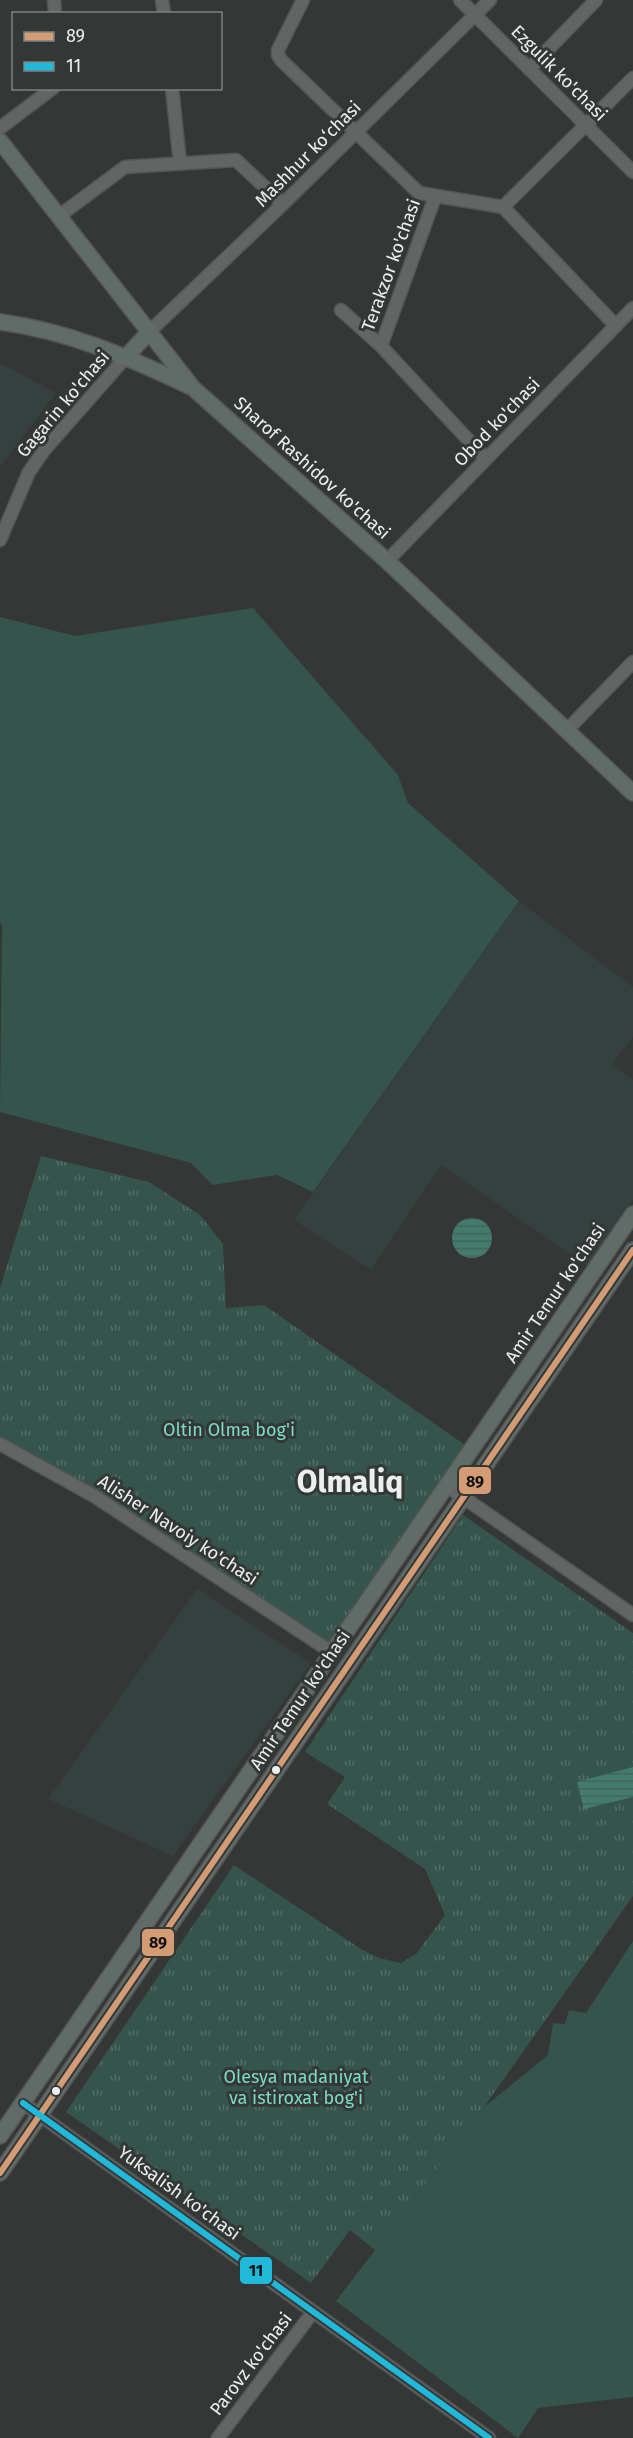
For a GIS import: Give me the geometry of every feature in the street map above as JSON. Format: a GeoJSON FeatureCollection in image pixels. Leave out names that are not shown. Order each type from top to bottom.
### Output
{"type":"FeatureCollection","features":[{"type":"Feature","properties":{"kind":"main road","name":"Sharof Rashidov ko'chasi"},"geometry":{"type":"LineString","coordinates":[[0,141],[193,387],[387,561],[633,793]]}},
{"type":"Feature","properties":{"kind":"main road"},"geometry":{"type":"LineString","coordinates":[[0,322],[74,337],[193,387]]}},
{"type":"Feature","properties":{"kind":"main road"},"geometry":{"type":"LineString","coordinates":[[126,357],[150,331]]}},
{"type":"Feature","properties":{"kind":"main road","name":"Amir Temur ko'chasi"},"geometry":{"type":"LineString","coordinates":[[0,2136],[633,1214]]}},
{"type":"Feature","properties":{"kind":"main road","name":"Amir Temur ko'chasi"},"geometry":{"type":"LineString","coordinates":[[0,2173],[462,1496],[633,1250]]}},
{"type":"Feature","properties":{"kind":"main road"},"geometry":{"type":"LineString","coordinates":[[278,1732],[294,1743]]}},
{"type":"Feature","properties":{"kind":"main road"},"geometry":{"type":"LineString","coordinates":[[178,1879],[196,1886]]}},
{"type":"Feature","properties":{"kind":"street","name":"Terakzor ko'chasi"},"geometry":{"type":"LineString","coordinates":[[303,0],[278,55],[419,193],[503,207]]}},
{"type":"Feature","properties":{"kind":"street","name":"Ezgulik ko'chasi"},"geometry":{"type":"LineString","coordinates":[[460,0],[633,172]]}},
{"type":"Feature","properties":{"kind":"street","name":"Mashhur ko‘chasi"},"geometry":{"type":"LineString","coordinates":[[150,331],[490,0]]}},
{"type":"Feature","properties":{"kind":"street"},"geometry":{"type":"LineString","coordinates":[[529,69],[596,0]]}},
{"type":"Feature","properties":{"kind":"street"},"geometry":{"type":"LineString","coordinates":[[616,326],[503,207],[633,78]]}},
{"type":"Feature","properties":{"kind":"street"},"geometry":{"type":"LineString","coordinates":[[0,128],[50,90]]}},
{"type":"Feature","properties":{"kind":"street"},"geometry":{"type":"LineString","coordinates":[[172,90],[180,163]]}},
{"type":"Feature","properties":{"kind":"street"},"geometry":{"type":"LineString","coordinates":[[59,216],[125,167],[236,160],[283,204]]}},
{"type":"Feature","properties":{"kind":"street","name":"Terakzor ko'chasi"},"geometry":{"type":"LineString","coordinates":[[381,346],[435,197]]}},
{"type":"Feature","properties":{"kind":"street","name":"Obod ko'chasi"},"geometry":{"type":"LineString","coordinates":[[387,561],[633,308]]}},
{"type":"Feature","properties":{"kind":"street","name":"Terakzor ko'chasi"},"geometry":{"type":"LineString","coordinates":[[341,310],[381,346],[486,459]]}},
{"type":"Feature","properties":{"kind":"street","name":"Gagarin ko'chasi"},"geometry":{"type":"LineString","coordinates":[[0,540],[29,472],[45,449],[126,357]]}},
{"type":"Feature","properties":{"kind":"street"},"geometry":{"type":"LineString","coordinates":[[567,730],[633,662]]}},
{"type":"Feature","properties":{"kind":"street","name":"Alisher Navoiy ko'chasi"},"geometry":{"type":"LineString","coordinates":[[0,1444],[94,1496],[333,1653]]}},
{"type":"Feature","properties":{"kind":"street"},"geometry":{"type":"LineString","coordinates":[[447,1486],[633,1615]]}},
{"type":"Feature","properties":{"kind":"street","name":"Yuksalish ko'chasi"},"geometry":{"type":"LineString","coordinates":[[23,2103],[489,2438]]}},
{"type":"Feature","properties":{"kind":"street","name":"Parovz ko'chasi"},"geometry":{"type":"LineString","coordinates":[[218,2438],[313,2312]]}},
{"type":"Feature","properties":{"kind":"shaded area"},"geometry":{"type":"Polygon","coordinates":[[[0,363],[56,393],[0,467],[0,363]]]}},
{"type":"Feature","properties":{"kind":"shaded area"},"geometry":{"type":"Polygon","coordinates":[[[519,901],[633,987],[633,1037],[612,1064],[633,1080],[633,1200],[589,1267],[441,1165],[371,1270],[294,1220],[519,901]]]}},
{"type":"Feature","properties":{"kind":"shaded area"},"geometry":{"type":"Polygon","coordinates":[[[472,1218],[486,1224],[492,1238],[486,1252],[472,1258],[458,1252],[452,1238],[458,1224],[472,1218]]]}},
{"type":"Feature","properties":{"kind":"shaded area"},"geometry":{"type":"Polygon","coordinates":[[[197,1589],[311,1663],[173,1856],[48,1799],[197,1589]]]}},
{"type":"Feature","properties":{"kind":"shaded area"},"geometry":{"type":"Polygon","coordinates":[[[633,1767],[633,1797],[584,1809],[577,1782],[633,1767]]]}},
{"type":"Feature","properties":{"kind":"green space"},"geometry":{"type":"Polygon","coordinates":[[[253,608],[398,775],[408,803],[519,901],[313,1192],[277,1175],[212,1185],[191,1163],[0,1112],[2,924],[0,923],[0,617],[75,636],[253,608]]]}},
{"type":"Feature","properties":{"kind":"green space","name":"Oltin Olma bog'i"},"geometry":{"type":"Polygon","coordinates":[[[41,1156],[149,1182],[200,1215],[223,1244],[226,1308],[264,1305],[468,1447],[333,1645],[113,1501],[0,1437],[0,1288],[41,1156]]]}},
{"type":"Feature","properties":{"kind":"green space","name":"Olesya madaniyat va istiroxat bog'i"},"geometry":{"type":"Polygon","coordinates":[[[463,1515],[633,1633],[633,1896],[484,2107],[375,2250],[350,2230],[311,2283],[66,2112],[234,1865],[361,1949],[379,1958],[401,1963],[416,1954],[445,1915],[425,1869],[327,1804],[345,1777],[305,1752],[463,1515]]]}},
{"type":"Feature","properties":{"kind":"green space"},"geometry":{"type":"Polygon","coordinates":[[[633,1941],[633,2397],[538,2408],[518,2438],[336,2301],[484,2107],[548,2055],[553,2023],[565,2024],[569,2010],[586,2013],[633,1941]]]}},
{"type":"Feature","properties":{"kind":"transit line","name":"89"},"geometry":{"type":"LineString","coordinates":[[0,2173],[633,1250]]}},
{"type":"Feature","properties":{"kind":"transit line","name":"11"},"geometry":{"type":"LineString","coordinates":[[23,2103],[489,2438]]}},
{"type":"Feature","properties":{"kind":"district","name":"Olmaliq"},"geometry":{"type":"Point","coordinates":[350,1482]}}]}
